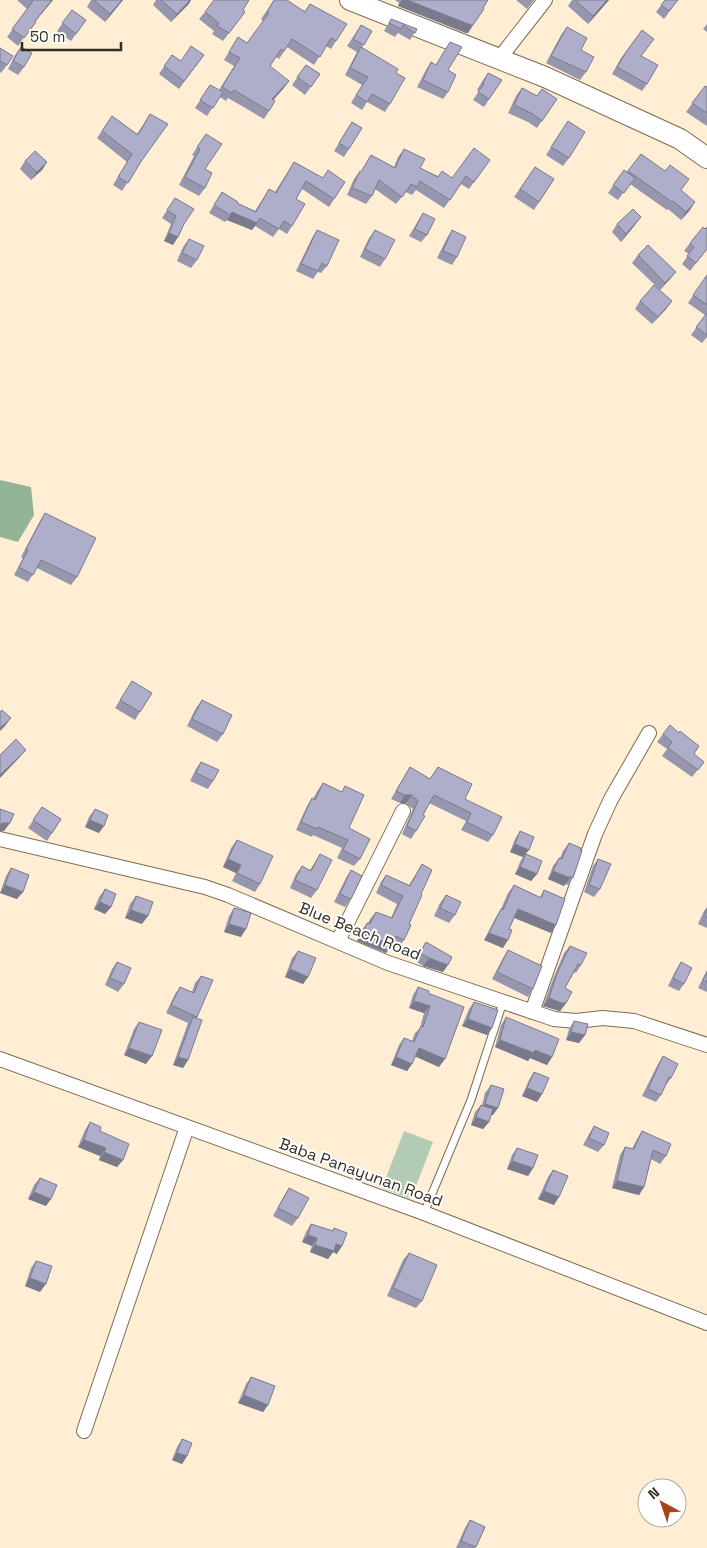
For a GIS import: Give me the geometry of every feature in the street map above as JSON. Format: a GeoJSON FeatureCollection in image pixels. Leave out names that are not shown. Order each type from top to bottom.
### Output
{"type":"FeatureCollection","features":[{"type":"Feature","properties":{"kind":"main road"},"geometry":{"type":"LineString","coordinates":[[350,0],[545,77],[680,139],[707,158]]}},
{"type":"Feature","properties":{"kind":"street"},"geometry":{"type":"LineString","coordinates":[[500,59],[545,0]]}},
{"type":"Feature","properties":{"kind":"street"},"geometry":{"type":"LineString","coordinates":[[532,1012],[596,834],[611,798],[649,733]]}},
{"type":"Feature","properties":{"kind":"street"},"geometry":{"type":"LineString","coordinates":[[338,941],[403,811]]}},
{"type":"Feature","properties":{"kind":"street","name":"Blue Beach Road"},"geometry":{"type":"LineString","coordinates":[[0,840],[205,887],[388,963],[554,1019],[576,1021],[603,1018],[634,1021],[707,1045]]}},
{"type":"Feature","properties":{"kind":"street","name":"Baba Panayunan Road"},"geometry":{"type":"LineString","coordinates":[[0,1059],[424,1213],[707,1323]]}},
{"type":"Feature","properties":{"kind":"street"},"geometry":{"type":"LineString","coordinates":[[84,1431],[187,1127]]}},
{"type":"Feature","properties":{"kind":"lane"},"geometry":{"type":"LineString","coordinates":[[424,1213],[471,1100],[503,1002]]}},
{"type":"Feature","properties":{"kind":"green space"},"geometry":{"type":"Polygon","coordinates":[[[0,480],[31,487],[34,515],[18,542],[0,537],[0,480]]]}},
{"type":"Feature","properties":{"kind":"green space"},"geometry":{"type":"Polygon","coordinates":[[[404,1131],[433,1142],[411,1199],[382,1188],[404,1131]]]}},
{"type":"Feature","properties":{"kind":"building"},"geometry":{"type":"Polygon","coordinates":[[[31,0],[52,0],[24,38],[12,29],[33,1],[31,0]]]}},
{"type":"Feature","properties":{"kind":"building"},"geometry":{"type":"Polygon","coordinates":[[[94,0],[122,0],[110,14],[94,0]]]}},
{"type":"Feature","properties":{"kind":"building"},"geometry":{"type":"Polygon","coordinates":[[[161,0],[190,0],[177,14],[161,0]]]}},
{"type":"Feature","properties":{"kind":"building"},"geometry":{"type":"Polygon","coordinates":[[[214,0],[249,0],[243,10],[245,12],[229,33],[217,26],[219,23],[205,12],[214,0]]]}},
{"type":"Feature","properties":{"kind":"building"},"geometry":{"type":"Polygon","coordinates":[[[274,0],[287,0],[305,12],[310,4],[347,24],[336,41],[331,38],[320,57],[292,39],[284,51],[281,49],[270,66],[289,81],[272,99],[275,101],[269,111],[234,90],[232,93],[222,87],[240,58],[229,52],[238,37],[247,43],[269,13],[267,12],[274,0]]]}},
{"type":"Feature","properties":{"kind":"building"},"geometry":{"type":"Polygon","coordinates":[[[407,0],[488,0],[484,9],[473,25],[471,25],[407,0]]]}},
{"type":"Feature","properties":{"kind":"building"},"geometry":{"type":"Polygon","coordinates":[[[575,0],[607,0],[593,16],[575,0]]]}},
{"type":"Feature","properties":{"kind":"building"},"geometry":{"type":"Polygon","coordinates":[[[665,0],[678,0],[669,11],[661,5],[665,0]]]}},
{"type":"Feature","properties":{"kind":"building"},"geometry":{"type":"Polygon","coordinates":[[[72,10],[86,20],[76,34],[62,23],[72,10]]]}},
{"type":"Feature","properties":{"kind":"building"},"geometry":{"type":"Polygon","coordinates":[[[391,19],[417,29],[415,33],[403,25],[401,29],[389,23],[391,19]]]}},
{"type":"Feature","properties":{"kind":"building"},"geometry":{"type":"Polygon","coordinates":[[[361,25],[372,31],[364,45],[353,39],[361,25]]]}},
{"type":"Feature","properties":{"kind":"building"},"geometry":{"type":"Polygon","coordinates":[[[567,27],[587,38],[581,50],[594,57],[586,72],[551,56],[567,27]]]}},
{"type":"Feature","properties":{"kind":"building"},"geometry":{"type":"Polygon","coordinates":[[[642,30],[654,39],[641,56],[658,65],[647,84],[617,67],[642,30]]]}},
{"type":"Feature","properties":{"kind":"building"},"geometry":{"type":"Polygon","coordinates":[[[450,42],[462,47],[448,70],[456,75],[448,92],[423,80],[431,62],[436,65],[450,42]]]}},
{"type":"Feature","properties":{"kind":"building"},"geometry":{"type":"Polygon","coordinates":[[[191,46],[204,55],[184,81],[164,66],[172,55],[181,61],[191,46]]]}},
{"type":"Feature","properties":{"kind":"building"},"geometry":{"type":"Polygon","coordinates":[[[21,47],[32,53],[24,67],[13,61],[21,47]]]}},
{"type":"Feature","properties":{"kind":"building"},"geometry":{"type":"Polygon","coordinates":[[[361,47],[398,69],[396,73],[405,78],[390,104],[372,94],[367,102],[356,95],[368,77],[350,68],[361,47]]]}},
{"type":"Feature","properties":{"kind":"building"},"geometry":{"type":"Polygon","coordinates":[[[0,48],[13,56],[7,65],[0,61],[0,48]]]}},
{"type":"Feature","properties":{"kind":"building"},"geometry":{"type":"Polygon","coordinates":[[[306,65],[320,74],[311,87],[297,77],[306,65]]]}},
{"type":"Feature","properties":{"kind":"building"},"geometry":{"type":"Polygon","coordinates":[[[488,73],[502,80],[489,99],[478,92],[484,84],[488,73]]]}},
{"type":"Feature","properties":{"kind":"building"},"geometry":{"type":"Polygon","coordinates":[[[210,85],[223,92],[213,108],[200,100],[210,85]]]}},
{"type":"Feature","properties":{"kind":"building"},"geometry":{"type":"Polygon","coordinates":[[[705,86],[707,87],[707,113],[692,103],[705,86]]]}},
{"type":"Feature","properties":{"kind":"building"},"geometry":{"type":"Polygon","coordinates":[[[522,88],[537,96],[542,89],[557,99],[542,121],[533,114],[514,105],[522,88]]]}},
{"type":"Feature","properties":{"kind":"building"},"geometry":{"type":"Polygon","coordinates":[[[150,114],[168,124],[128,183],[118,177],[132,154],[102,131],[112,116],[138,135],[150,114]]]}},
{"type":"Feature","properties":{"kind":"building"},"geometry":{"type":"Polygon","coordinates":[[[568,121],[585,132],[569,158],[551,147],[568,121]]]}},
{"type":"Feature","properties":{"kind":"building"},"geometry":{"type":"Polygon","coordinates":[[[352,122],[362,128],[349,149],[339,143],[352,122]]]}},
{"type":"Feature","properties":{"kind":"building"},"geometry":{"type":"Polygon","coordinates":[[[206,134],[222,144],[205,169],[212,173],[205,188],[185,177],[200,149],[197,147],[206,134]]]}},
{"type":"Feature","properties":{"kind":"building"},"geometry":{"type":"Polygon","coordinates":[[[474,148],[490,160],[474,182],[466,176],[450,200],[420,181],[417,187],[411,184],[402,197],[379,180],[372,196],[352,188],[360,171],[371,155],[395,168],[404,149],[425,159],[420,168],[438,177],[442,171],[452,178],[474,148]]]}},
{"type":"Feature","properties":{"kind":"building"},"geometry":{"type":"Polygon","coordinates":[[[35,151],[47,162],[37,172],[25,161],[35,151]]]}},
{"type":"Feature","properties":{"kind":"building"},"geometry":{"type":"Polygon","coordinates":[[[641,154],[665,171],[670,165],[689,179],[681,190],[695,202],[686,212],[628,171],[641,154]]]}},
{"type":"Feature","properties":{"kind":"building"},"geometry":{"type":"Polygon","coordinates":[[[294,162],[323,178],[328,170],[345,182],[334,199],[306,181],[296,199],[305,204],[292,226],[284,221],[279,229],[260,218],[257,223],[232,212],[230,215],[214,205],[222,192],[237,203],[256,212],[269,189],[276,193],[294,162]]]}},
{"type":"Feature","properties":{"kind":"building"},"geometry":{"type":"Polygon","coordinates":[[[535,167],[554,179],[539,202],[520,189],[535,167]]]}},
{"type":"Feature","properties":{"kind":"building"},"geometry":{"type":"Polygon","coordinates":[[[624,170],[635,178],[624,193],[613,185],[624,170]]]}},
{"type":"Feature","properties":{"kind":"building"},"geometry":{"type":"Polygon","coordinates":[[[175,198],[194,209],[178,237],[169,233],[176,216],[167,210],[175,198]]]}},
{"type":"Feature","properties":{"kind":"building"},"geometry":{"type":"Polygon","coordinates":[[[633,209],[641,217],[626,234],[617,224],[633,209]]]}},
{"type":"Feature","properties":{"kind":"building"},"geometry":{"type":"Polygon","coordinates":[[[423,213],[435,219],[427,235],[415,229],[423,213]]]}},
{"type":"Feature","properties":{"kind":"building"},"geometry":{"type":"Polygon","coordinates":[[[703,227],[705,229],[707,227],[707,249],[696,263],[687,256],[694,247],[690,243],[703,227]]]}},
{"type":"Feature","properties":{"kind":"building"},"geometry":{"type":"Polygon","coordinates":[[[317,230],[339,240],[327,266],[322,263],[318,271],[301,264],[317,230]]]}},
{"type":"Feature","properties":{"kind":"building"},"geometry":{"type":"Polygon","coordinates":[[[375,230],[395,240],[385,259],[365,249],[375,230]]]}},
{"type":"Feature","properties":{"kind":"building"},"geometry":{"type":"Polygon","coordinates":[[[452,230],[466,237],[457,257],[443,251],[452,230]]]}},
{"type":"Feature","properties":{"kind":"building"},"geometry":{"type":"Polygon","coordinates":[[[189,239],[204,246],[197,260],[182,253],[189,239]]]}},
{"type":"Feature","properties":{"kind":"building"},"geometry":{"type":"Polygon","coordinates":[[[648,245],[676,272],[665,283],[638,255],[648,245]]]}},
{"type":"Feature","properties":{"kind":"building"},"geometry":{"type":"Polygon","coordinates":[[[707,275],[707,305],[693,295],[707,275]]]}},
{"type":"Feature","properties":{"kind":"building"},"geometry":{"type":"Polygon","coordinates":[[[654,285],[672,301],[658,317],[640,301],[654,285]]]}},
{"type":"Feature","properties":{"kind":"building"},"geometry":{"type":"Polygon","coordinates":[[[707,313],[707,335],[696,327],[707,313]]]}},
{"type":"Feature","properties":{"kind":"building"},"geometry":{"type":"Polygon","coordinates":[[[45,513],[96,538],[77,577],[41,560],[33,575],[19,567],[28,550],[26,549],[45,513]]]}},
{"type":"Feature","properties":{"kind":"building"},"geometry":{"type":"Polygon","coordinates":[[[132,681],[152,693],[140,712],[120,700],[132,681]]]}},
{"type":"Feature","properties":{"kind":"building"},"geometry":{"type":"Polygon","coordinates":[[[202,700],[232,715],[223,734],[192,719],[202,700]]]}},
{"type":"Feature","properties":{"kind":"building"},"geometry":{"type":"Polygon","coordinates":[[[2,710],[11,718],[0,728],[0,712],[2,710]]]}},
{"type":"Feature","properties":{"kind":"building"},"geometry":{"type":"Polygon","coordinates":[[[670,725],[699,746],[694,754],[704,762],[698,770],[668,748],[672,742],[663,734],[670,725]]]}},
{"type":"Feature","properties":{"kind":"building"},"geometry":{"type":"Polygon","coordinates":[[[16,739],[26,750],[0,775],[0,755],[16,739]]]}},
{"type":"Feature","properties":{"kind":"building"},"geometry":{"type":"Polygon","coordinates":[[[201,762],[219,770],[213,781],[196,773],[201,762]]]}},
{"type":"Feature","properties":{"kind":"building"},"geometry":{"type":"Polygon","coordinates":[[[410,767],[430,779],[438,767],[472,784],[465,799],[502,817],[493,835],[467,822],[471,813],[434,795],[416,831],[407,826],[418,801],[412,795],[405,795],[396,791],[410,767]]]}},
{"type":"Feature","properties":{"kind":"building"},"geometry":{"type":"Polygon","coordinates":[[[323,783],[342,792],[345,786],[364,795],[349,828],[370,839],[360,859],[343,850],[348,840],[301,822],[312,798],[315,800],[323,783]]]}},
{"type":"Feature","properties":{"kind":"building"},"geometry":{"type":"Polygon","coordinates":[[[42,807],[61,819],[52,833],[33,820],[42,807]]]}},
{"type":"Feature","properties":{"kind":"building"},"geometry":{"type":"Polygon","coordinates":[[[0,809],[14,814],[10,823],[2,823],[0,826],[0,809]]]}},
{"type":"Feature","properties":{"kind":"building"},"geometry":{"type":"Polygon","coordinates":[[[95,809],[108,815],[104,826],[90,820],[95,809]]]}},
{"type":"Feature","properties":{"kind":"building"},"geometry":{"type":"Polygon","coordinates":[[[520,831],[534,837],[529,850],[515,844],[520,831]]]}},
{"type":"Feature","properties":{"kind":"building"},"geometry":{"type":"Polygon","coordinates":[[[237,840],[273,856],[260,884],[237,873],[241,865],[228,859],[237,840]]]}},
{"type":"Feature","properties":{"kind":"building"},"geometry":{"type":"Polygon","coordinates":[[[569,843],[581,848],[580,851],[582,851],[573,878],[553,871],[559,858],[562,859],[569,843]]]}},
{"type":"Feature","properties":{"kind":"building"},"geometry":{"type":"Polygon","coordinates":[[[320,854],[332,860],[317,890],[295,880],[302,866],[311,871],[320,854]]]}},
{"type":"Feature","properties":{"kind":"building"},"geometry":{"type":"Polygon","coordinates":[[[526,854],[542,861],[537,874],[520,867],[526,854]]]}},
{"type":"Feature","properties":{"kind":"building"},"geometry":{"type":"Polygon","coordinates":[[[598,859],[611,864],[600,889],[589,885],[598,859]]]}},
{"type":"Feature","properties":{"kind":"building"},"geometry":{"type":"Polygon","coordinates":[[[422,864],[432,870],[404,940],[396,936],[392,945],[363,933],[367,923],[370,924],[376,912],[392,918],[403,896],[381,885],[386,875],[410,886],[422,864]]]}},
{"type":"Feature","properties":{"kind":"building"},"geometry":{"type":"Polygon","coordinates":[[[11,868],[29,875],[23,892],[5,885],[11,868]]]}},
{"type":"Feature","properties":{"kind":"building"},"geometry":{"type":"Polygon","coordinates":[[[351,870],[362,876],[351,899],[340,894],[351,870]]]}},
{"type":"Feature","properties":{"kind":"building"},"geometry":{"type":"Polygon","coordinates":[[[514,885],[541,898],[544,890],[565,899],[556,925],[518,909],[509,929],[512,930],[508,940],[489,933],[501,909],[503,910],[514,885]]]}},
{"type":"Feature","properties":{"kind":"building"},"geometry":{"type":"Polygon","coordinates":[[[105,889],[116,894],[111,907],[100,902],[105,889]]]}},
{"type":"Feature","properties":{"kind":"building"},"geometry":{"type":"Polygon","coordinates":[[[446,895],[461,902],[455,915],[440,908],[446,895]]]}},
{"type":"Feature","properties":{"kind":"building"},"geometry":{"type":"Polygon","coordinates":[[[136,896],[153,902],[148,916],[131,910],[136,896]]]}},
{"type":"Feature","properties":{"kind":"building"},"geometry":{"type":"Polygon","coordinates":[[[234,908],[251,913],[246,929],[229,924],[234,908]]]}},
{"type":"Feature","properties":{"kind":"building"},"geometry":{"type":"Polygon","coordinates":[[[426,942],[452,957],[448,965],[420,953],[426,942]]]}},
{"type":"Feature","properties":{"kind":"building"},"geometry":{"type":"Polygon","coordinates":[[[570,946],[587,953],[581,965],[578,964],[565,988],[572,992],[566,1003],[561,1003],[549,998],[558,971],[570,946]]]}},
{"type":"Feature","properties":{"kind":"building"},"geometry":{"type":"Polygon","coordinates":[[[508,950],[542,966],[533,989],[497,972],[508,950]]]}},
{"type":"Feature","properties":{"kind":"building"},"geometry":{"type":"Polygon","coordinates":[[[298,951],[316,958],[308,977],[290,969],[298,951]]]}},
{"type":"Feature","properties":{"kind":"building"},"geometry":{"type":"Polygon","coordinates":[[[117,962],[131,968],[124,984],[110,978],[117,962]]]}},
{"type":"Feature","properties":{"kind":"building"},"geometry":{"type":"Polygon","coordinates":[[[681,962],[692,968],[684,984],[673,978],[681,962]]]}},
{"type":"Feature","properties":{"kind":"building"},"geometry":{"type":"Polygon","coordinates":[[[707,972],[707,982],[703,980],[707,972]]]}},
{"type":"Feature","properties":{"kind":"building"},"geometry":{"type":"Polygon","coordinates":[[[201,976],[213,980],[197,1017],[171,1005],[180,987],[194,993],[201,976]]]}},
{"type":"Feature","properties":{"kind":"building"},"geometry":{"type":"Polygon","coordinates":[[[418,987],[429,991],[428,993],[464,1007],[445,1059],[419,1048],[412,1064],[396,1057],[404,1038],[414,1042],[421,1026],[423,1027],[430,1006],[414,1001],[418,987]]]}},
{"type":"Feature","properties":{"kind":"building"},"geometry":{"type":"Polygon","coordinates":[[[474,1002],[498,1010],[492,1028],[468,1019],[474,1002]]]}},
{"type":"Feature","properties":{"kind":"building"},"geometry":{"type":"Polygon","coordinates":[[[193,1017],[202,1020],[188,1060],[178,1057],[193,1017]]]}},
{"type":"Feature","properties":{"kind":"building"},"geometry":{"type":"Polygon","coordinates":[[[506,1017],[559,1039],[552,1057],[535,1050],[534,1053],[500,1040],[506,1017]]]}},
{"type":"Feature","properties":{"kind":"building"},"geometry":{"type":"Polygon","coordinates":[[[574,1021],[588,1024],[585,1035],[571,1032],[574,1021]]]}},
{"type":"Feature","properties":{"kind":"building"},"geometry":{"type":"Polygon","coordinates":[[[139,1022],[162,1030],[152,1056],[129,1048],[139,1022]]]}},
{"type":"Feature","properties":{"kind":"building"},"geometry":{"type":"Polygon","coordinates":[[[663,1056],[678,1064],[671,1078],[669,1077],[661,1095],[648,1089],[663,1056]]]}},
{"type":"Feature","properties":{"kind":"building"},"geometry":{"type":"Polygon","coordinates":[[[534,1072],[549,1078],[542,1094],[527,1088],[534,1072]]]}},
{"type":"Feature","properties":{"kind":"building"},"geometry":{"type":"Polygon","coordinates":[[[491,1085],[504,1089],[498,1108],[485,1104],[491,1085]]]}},
{"type":"Feature","properties":{"kind":"building"},"geometry":{"type":"Polygon","coordinates":[[[481,1105],[493,1109],[489,1122],[476,1117],[481,1105]]]}},
{"type":"Feature","properties":{"kind":"building"},"geometry":{"type":"Polygon","coordinates":[[[90,1122],[101,1127],[100,1131],[129,1144],[123,1160],[104,1152],[106,1148],[84,1140],[90,1122]]]}},
{"type":"Feature","properties":{"kind":"building"},"geometry":{"type":"Polygon","coordinates":[[[594,1126],[609,1133],[604,1145],[589,1138],[594,1126]]]}},
{"type":"Feature","properties":{"kind":"building"},"geometry":{"type":"Polygon","coordinates":[[[642,1131],[671,1144],[666,1156],[653,1150],[644,1187],[617,1181],[625,1147],[634,1149],[642,1131]]]}},
{"type":"Feature","properties":{"kind":"building"},"geometry":{"type":"Polygon","coordinates":[[[517,1148],[538,1155],[533,1168],[512,1161],[517,1148]]]}},
{"type":"Feature","properties":{"kind":"building"},"geometry":{"type":"Polygon","coordinates":[[[553,1170],[568,1176],[559,1197],[544,1191],[553,1170]]]}},
{"type":"Feature","properties":{"kind":"building"},"geometry":{"type":"Polygon","coordinates":[[[40,1178],[57,1185],[51,1199],[34,1192],[40,1178]]]}},
{"type":"Feature","properties":{"kind":"building"},"geometry":{"type":"Polygon","coordinates":[[[289,1188],[309,1198],[298,1218],[278,1208],[289,1188]]]}},
{"type":"Feature","properties":{"kind":"building"},"geometry":{"type":"Polygon","coordinates":[[[311,1224],[333,1231],[334,1228],[347,1233],[342,1246],[336,1244],[334,1251],[315,1245],[317,1238],[308,1235],[311,1224]]]}},
{"type":"Feature","properties":{"kind":"building"},"geometry":{"type":"Polygon","coordinates":[[[409,1253],[437,1265],[422,1301],[393,1288],[409,1253]]]}},
{"type":"Feature","properties":{"kind":"building"},"geometry":{"type":"Polygon","coordinates":[[[36,1261],[52,1266],[46,1284],[30,1278],[36,1261]]]}},
{"type":"Feature","properties":{"kind":"building"},"geometry":{"type":"Polygon","coordinates":[[[251,1377],[275,1386],[268,1405],[244,1395],[251,1377]]]}},
{"type":"Feature","properties":{"kind":"building"},"geometry":{"type":"Polygon","coordinates":[[[182,1439],[192,1443],[187,1456],[177,1453],[182,1439]]]}},
{"type":"Feature","properties":{"kind":"building"},"geometry":{"type":"Polygon","coordinates":[[[470,1520],[485,1527],[476,1547],[461,1541],[470,1520]]]}}]}
